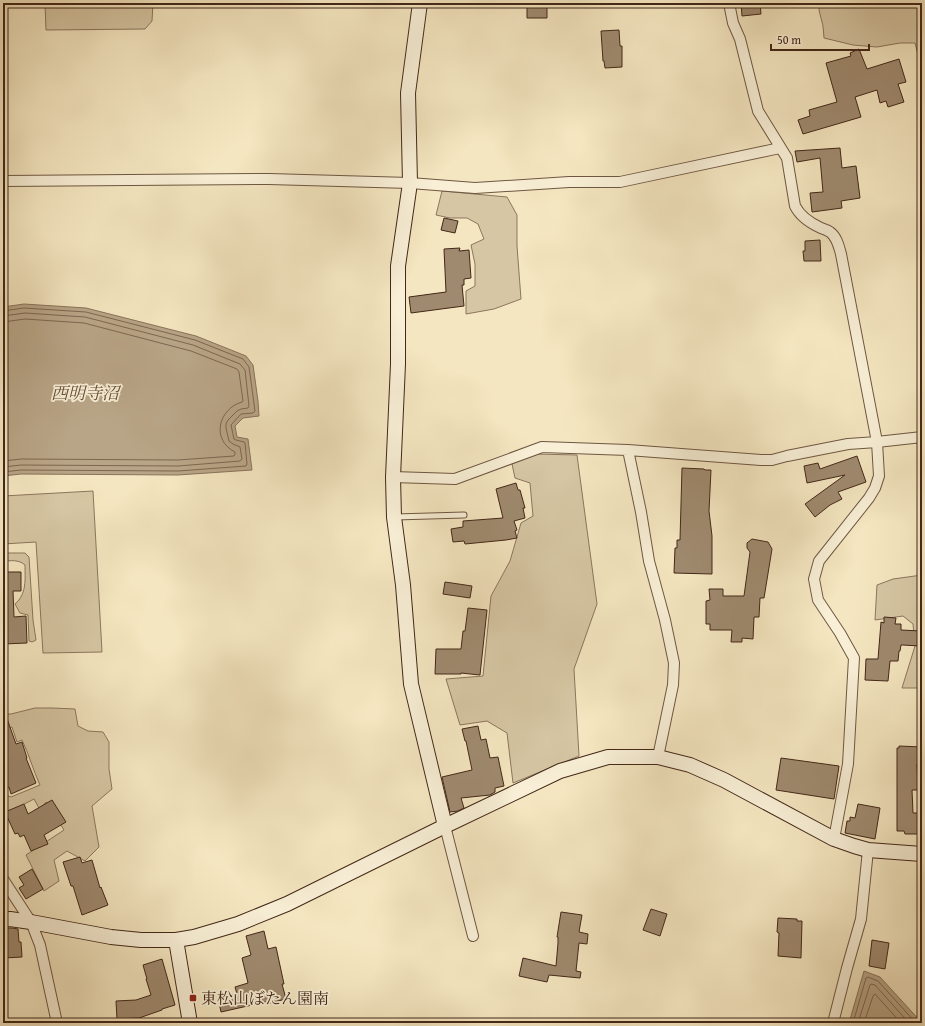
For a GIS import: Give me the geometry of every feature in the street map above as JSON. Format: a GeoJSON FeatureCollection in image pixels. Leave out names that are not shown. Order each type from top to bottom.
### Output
{"type":"FeatureCollection","features":[{"type":"Feature","properties":{"kind":"street"},"geometry":{"type":"LineString","coordinates":[[420,3],[408,93],[410,182],[398,266],[398,364],[393,478],[394,517],[403,585],[411,684],[473,936]]}},
{"type":"Feature","properties":{"kind":"street"},"geometry":{"type":"LineString","coordinates":[[729,3],[733,23],[740,39],[758,111],[787,158],[795,206],[798,213],[819,227],[831,232],[837,242],[841,254],[877,442],[879,476],[875,488],[869,498],[819,561],[814,579],[818,600],[840,633],[854,658],[848,764],[834,839]]}},
{"type":"Feature","properties":{"kind":"street"},"geometry":{"type":"LineString","coordinates":[[3,181],[269,179],[410,182],[475,188],[569,182],[620,182],[780,148]]}},
{"type":"Feature","properties":{"kind":"street"},"geometry":{"type":"LineString","coordinates":[[393,478],[455,479],[542,447],[628,450],[772,460],[848,444],[922,437]]}},
{"type":"Feature","properties":{"kind":"street"},"geometry":{"type":"LineString","coordinates":[[628,450],[641,512],[649,562],[665,620],[674,663],[673,685],[658,757]]}},
{"type":"Feature","properties":{"kind":"street"},"geometry":{"type":"LineString","coordinates":[[3,920],[10,919],[31,922],[111,937],[141,940],[176,940],[194,937],[238,924],[287,904],[560,771],[608,757],[658,757],[690,765],[724,780],[834,839],[868,850],[922,854]]}},
{"type":"Feature","properties":{"kind":"street"},"geometry":{"type":"LineString","coordinates":[[833,1023],[861,919],[868,850]]}},
{"type":"Feature","properties":{"kind":"street"},"geometry":{"type":"LineString","coordinates":[[3,879],[31,922],[40,945],[57,1023]]}},
{"type":"Feature","properties":{"kind":"street"},"geometry":{"type":"LineString","coordinates":[[176,940],[190,1023]]}},
{"type":"Feature","properties":{"kind":"lane"},"geometry":{"type":"LineString","coordinates":[[394,517],[464,515]]}},
{"type":"Feature","properties":{"kind":"shaded area"},"geometry":{"type":"Polygon","coordinates":[[[45,3],[153,3],[152,21],[145,29],[46,30],[45,3]]]}},
{"type":"Feature","properties":{"kind":"shaded area"},"geometry":{"type":"Polygon","coordinates":[[[820,3],[922,3],[922,70],[915,43],[900,43],[877,47],[853,45],[824,38],[819,10],[820,3]]]}},
{"type":"Feature","properties":{"kind":"shaded area"},"geometry":{"type":"Polygon","coordinates":[[[442,191],[507,197],[517,215],[517,246],[521,299],[494,309],[466,314],[466,291],[475,286],[475,264],[471,245],[484,239],[478,224],[467,218],[450,218],[436,215],[442,191]]]}},
{"type":"Feature","properties":{"kind":"shaded area"},"geometry":{"type":"Polygon","coordinates":[[[535,454],[577,455],[597,604],[574,669],[579,756],[513,783],[507,733],[487,721],[460,725],[446,679],[483,676],[491,596],[510,561],[521,523],[533,516],[530,483],[515,478],[512,464],[535,454]]]}},
{"type":"Feature","properties":{"kind":"shaded area"},"geometry":{"type":"Polygon","coordinates":[[[93,491],[102,652],[43,653],[36,542],[3,544],[3,496],[93,491]]]}},
{"type":"Feature","properties":{"kind":"shaded area"},"geometry":{"type":"Polygon","coordinates":[[[3,553],[25,553],[29,557],[33,620],[36,640],[32,642],[29,641],[28,615],[20,613],[15,604],[22,596],[25,581],[25,565],[17,561],[3,561],[3,553]]]}},
{"type":"Feature","properties":{"kind":"shaded area"},"geometry":{"type":"Polygon","coordinates":[[[922,575],[922,688],[902,688],[915,646],[913,624],[903,616],[875,620],[877,585],[893,579],[922,575]]]}},
{"type":"Feature","properties":{"kind":"shaded area"},"geometry":{"type":"Polygon","coordinates":[[[35,708],[75,709],[78,726],[88,731],[103,732],[109,742],[109,769],[112,789],[92,806],[99,847],[85,861],[67,851],[54,860],[59,881],[44,891],[26,855],[64,830],[46,802],[40,810],[34,799],[3,815],[3,794],[11,797],[40,785],[22,740],[17,742],[12,727],[3,730],[3,714],[11,714],[35,708]]]}},
{"type":"Feature","properties":{"kind":"water","name":"西明寺沼"},"geometry":{"type":"Polygon","coordinates":[[[24,304],[86,308],[196,336],[246,356],[253,365],[259,416],[243,418],[235,426],[237,437],[248,439],[252,470],[178,475],[21,474],[3,476],[3,307],[24,304]]]}},
{"type":"Feature","properties":{"kind":"water"},"geometry":{"type":"Polygon","coordinates":[[[864,971],[880,977],[922,1023],[849,1023],[864,971]]]}},
{"type":"Feature","properties":{"kind":"building"},"geometry":{"type":"Polygon","coordinates":[[[527,3],[547,3],[547,18],[527,18],[527,3]]]}},
{"type":"Feature","properties":{"kind":"building"},"geometry":{"type":"Polygon","coordinates":[[[741,3],[760,3],[761,14],[742,16],[741,3]]]}},
{"type":"Feature","properties":{"kind":"building"},"geometry":{"type":"Polygon","coordinates":[[[619,30],[620,46],[622,46],[622,67],[605,68],[603,61],[601,31],[619,30]]]}},
{"type":"Feature","properties":{"kind":"building"},"geometry":{"type":"Polygon","coordinates":[[[859,49],[867,69],[899,59],[906,82],[898,84],[904,102],[888,107],[886,101],[880,103],[877,90],[855,97],[861,117],[803,134],[798,120],[810,116],[809,110],[837,102],[826,63],[851,56],[850,53],[859,49]]]}},
{"type":"Feature","properties":{"kind":"building"},"geometry":{"type":"Polygon","coordinates":[[[840,148],[842,168],[856,166],[860,198],[841,201],[842,208],[812,212],[810,193],[823,192],[820,158],[797,162],[795,151],[840,148]]]}},
{"type":"Feature","properties":{"kind":"building"},"geometry":{"type":"Polygon","coordinates":[[[444,218],[458,221],[455,233],[441,230],[444,218]]]}},
{"type":"Feature","properties":{"kind":"building"},"geometry":{"type":"Polygon","coordinates":[[[820,240],[821,261],[804,261],[803,251],[805,251],[805,241],[820,240]]]}},
{"type":"Feature","properties":{"kind":"building"},"geometry":{"type":"Polygon","coordinates":[[[460,248],[459,251],[469,250],[471,278],[464,279],[464,285],[462,285],[464,306],[411,313],[409,297],[446,292],[444,249],[460,248]]]}},
{"type":"Feature","properties":{"kind":"building"},"geometry":{"type":"Polygon","coordinates":[[[857,456],[866,482],[838,492],[842,499],[830,505],[815,517],[805,504],[845,475],[807,483],[804,466],[818,463],[820,469],[857,456]]]}},
{"type":"Feature","properties":{"kind":"building"},"geometry":{"type":"Polygon","coordinates":[[[682,468],[711,470],[709,511],[712,536],[712,574],[674,573],[675,548],[677,548],[677,540],[680,540],[682,468]]]}},
{"type":"Feature","properties":{"kind":"building"},"geometry":{"type":"Polygon","coordinates":[[[516,483],[518,490],[520,490],[525,508],[523,508],[525,518],[514,521],[517,530],[515,531],[517,538],[465,544],[464,541],[453,542],[451,529],[463,527],[463,521],[503,518],[496,489],[516,483]]]}},
{"type":"Feature","properties":{"kind":"building"},"geometry":{"type":"Polygon","coordinates":[[[752,539],[768,542],[772,549],[764,598],[760,598],[759,617],[754,617],[753,639],[742,638],[742,642],[731,642],[732,630],[710,630],[710,624],[706,624],[706,601],[710,600],[709,589],[723,589],[723,596],[744,596],[750,552],[747,548],[747,543],[752,539]]]}},
{"type":"Feature","properties":{"kind":"building"},"geometry":{"type":"Polygon","coordinates":[[[3,572],[21,572],[21,591],[13,591],[14,617],[26,616],[27,643],[3,644],[3,572]]]}},
{"type":"Feature","properties":{"kind":"building"},"geometry":{"type":"Polygon","coordinates":[[[445,582],[472,586],[470,598],[443,594],[445,582]]]}},
{"type":"Feature","properties":{"kind":"building"},"geometry":{"type":"Polygon","coordinates":[[[468,608],[487,610],[480,675],[461,673],[435,674],[436,649],[461,649],[468,608]]]}},
{"type":"Feature","properties":{"kind":"building"},"geometry":{"type":"Polygon","coordinates":[[[884,617],[896,618],[895,624],[901,624],[901,630],[921,631],[920,646],[901,645],[898,661],[890,661],[888,681],[865,680],[866,659],[878,659],[881,622],[884,623],[884,617]]]}},
{"type":"Feature","properties":{"kind":"building"},"geometry":{"type":"Polygon","coordinates":[[[3,713],[5,713],[16,744],[22,742],[26,758],[36,783],[11,794],[9,787],[3,790],[3,713]]]}},
{"type":"Feature","properties":{"kind":"building"},"geometry":{"type":"Polygon","coordinates":[[[478,726],[481,740],[486,739],[490,758],[498,757],[504,786],[495,788],[495,792],[490,795],[461,798],[464,808],[458,811],[450,812],[442,777],[472,770],[462,729],[478,726]]]}},
{"type":"Feature","properties":{"kind":"building"},"geometry":{"type":"Polygon","coordinates":[[[899,746],[922,747],[922,763],[917,764],[918,790],[912,790],[913,813],[918,813],[918,818],[922,818],[922,834],[905,834],[904,831],[897,831],[897,748],[899,748],[899,746]]]}},
{"type":"Feature","properties":{"kind":"building"},"geometry":{"type":"Polygon","coordinates":[[[781,758],[839,766],[834,799],[776,790],[781,758]]]}},
{"type":"Feature","properties":{"kind":"building"},"geometry":{"type":"Polygon","coordinates":[[[52,800],[66,822],[44,835],[48,844],[31,851],[24,835],[20,837],[18,833],[15,834],[5,812],[24,804],[28,814],[52,800]]]}},
{"type":"Feature","properties":{"kind":"building"},"geometry":{"type":"Polygon","coordinates":[[[858,804],[880,808],[875,839],[845,833],[847,821],[850,821],[850,817],[855,818],[858,804]]]}},
{"type":"Feature","properties":{"kind":"building"},"geometry":{"type":"Polygon","coordinates":[[[80,857],[82,863],[92,860],[100,888],[101,887],[108,905],[82,915],[73,886],[71,886],[63,862],[80,857]]]}},
{"type":"Feature","properties":{"kind":"building"},"geometry":{"type":"Polygon","coordinates":[[[32,869],[43,889],[26,899],[19,888],[24,885],[19,877],[32,869]]]}},
{"type":"Feature","properties":{"kind":"building"},"geometry":{"type":"Polygon","coordinates":[[[651,909],[667,914],[660,936],[643,930],[651,909]]]}},
{"type":"Feature","properties":{"kind":"building"},"geometry":{"type":"Polygon","coordinates":[[[561,912],[582,915],[579,932],[588,934],[587,944],[579,943],[576,971],[581,972],[580,978],[549,975],[547,982],[519,976],[523,958],[556,966],[558,943],[557,937],[561,912]]]}},
{"type":"Feature","properties":{"kind":"building"},"geometry":{"type":"Polygon","coordinates":[[[778,918],[797,919],[797,921],[802,921],[801,958],[778,956],[778,918]]]}},
{"type":"Feature","properties":{"kind":"building"},"geometry":{"type":"Polygon","coordinates":[[[3,928],[18,929],[22,957],[4,958],[3,928]]]}},
{"type":"Feature","properties":{"kind":"building"},"geometry":{"type":"Polygon","coordinates":[[[264,931],[268,949],[276,947],[286,999],[221,1012],[218,998],[237,994],[235,987],[248,983],[242,958],[251,955],[246,936],[264,931]]]}},
{"type":"Feature","properties":{"kind":"building"},"geometry":{"type":"Polygon","coordinates":[[[872,940],[889,943],[885,969],[869,966],[872,940]]]}},
{"type":"Feature","properties":{"kind":"building"},"geometry":{"type":"Polygon","coordinates":[[[162,959],[175,1005],[139,1018],[117,1019],[116,1001],[136,1000],[151,995],[143,965],[162,959]]]}},
{"type":"Feature","properties":{"kind":"place","name":"東松山ぼたん園南"},"geometry":{"type":"Point","coordinates":[193,998]}}]}
